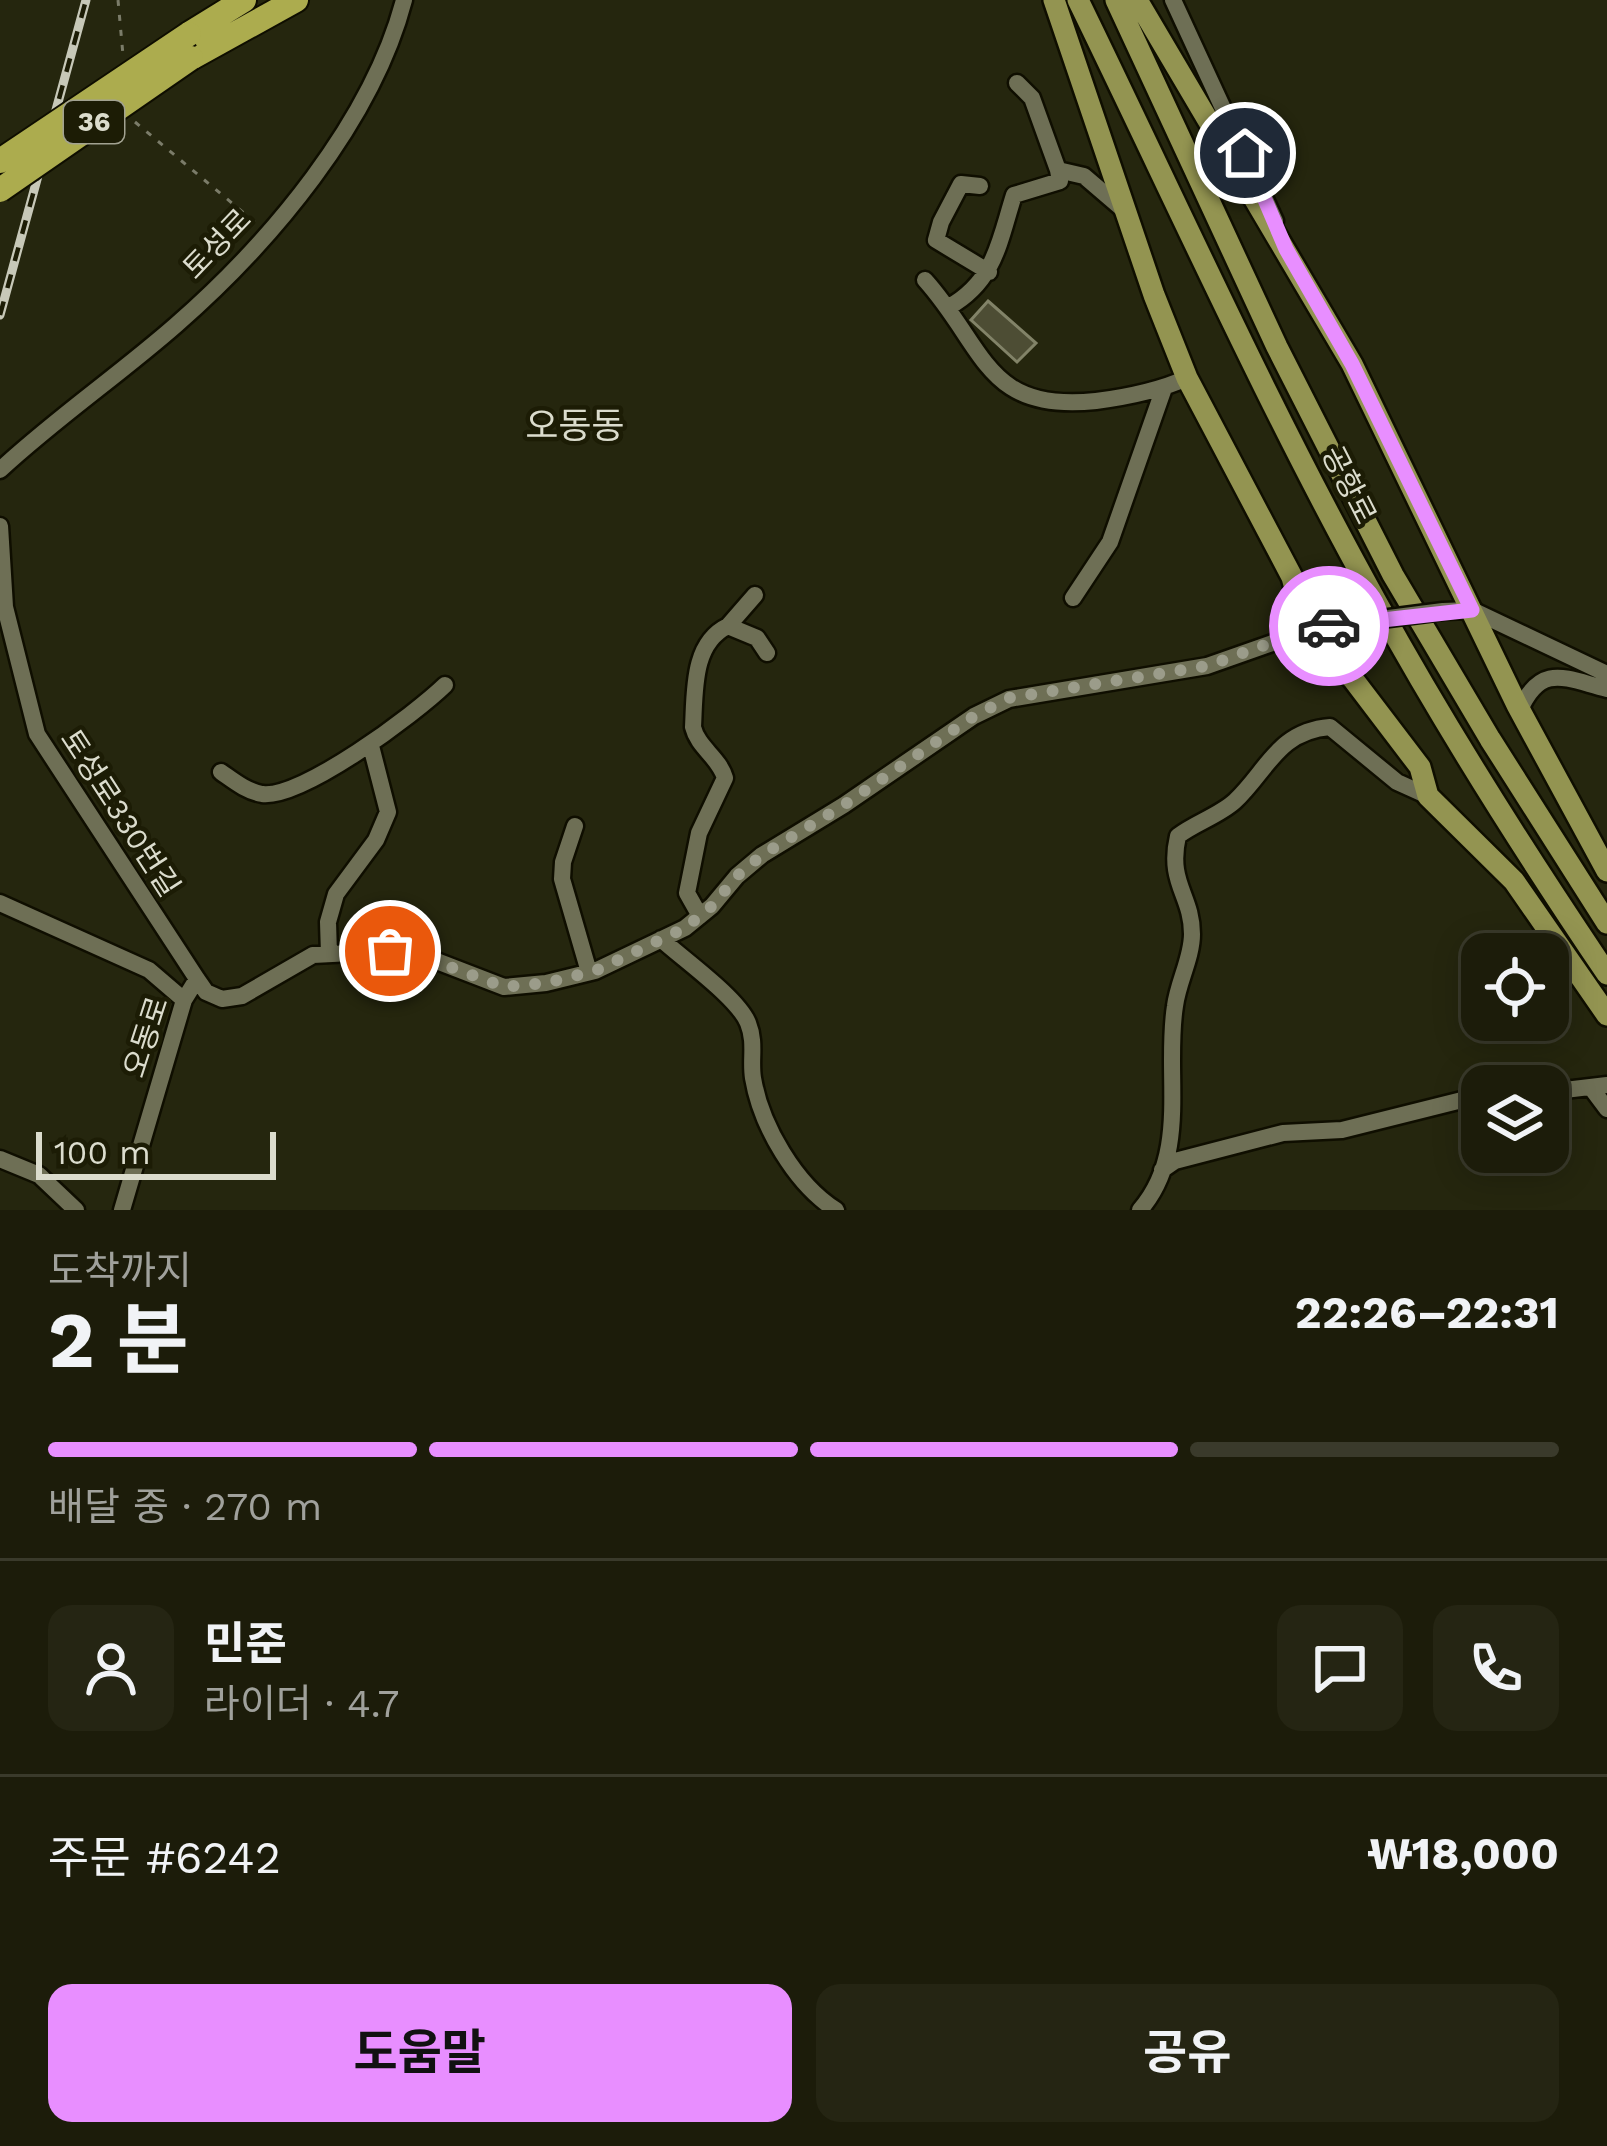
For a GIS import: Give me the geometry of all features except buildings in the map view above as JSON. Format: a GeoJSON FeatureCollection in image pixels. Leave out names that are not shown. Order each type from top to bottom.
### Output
{"type":"FeatureCollection","features":[{"type":"Feature","properties":{"kind":"highway","name":"36"},"geometry":{"type":"LineString","coordinates":[[0,190],[243,0]]}},
{"type":"Feature","properties":{"kind":"highway","name":"36"},"geometry":{"type":"LineString","coordinates":[[0,161],[190,46],[285,0]]}},
{"type":"Feature","properties":{"kind":"highway"},"geometry":{"type":"LineString","coordinates":[[190,46],[296,0]]}},
{"type":"Feature","properties":{"kind":"main road"},"geometry":{"type":"LineString","coordinates":[[1054,0],[1187,378],[1317,628],[1420,767],[1428,796],[1514,881],[1607,1015]]}},
{"type":"Feature","properties":{"kind":"main road","name":"공항로"},"geometry":{"type":"LineString","coordinates":[[1078,0],[1263,383],[1376,602],[1478,776],[1607,974]]}},
{"type":"Feature","properties":{"kind":"main road","name":"공항로"},"geometry":{"type":"LineString","coordinates":[[1116,0],[1277,346],[1393,574],[1607,923]]}},
{"type":"Feature","properties":{"kind":"main road"},"geometry":{"type":"LineString","coordinates":[[1137,0],[1352,364],[1520,710],[1607,871]]}},
{"type":"Feature","properties":{"kind":"street","name":"토성로"},"geometry":{"type":"LineString","coordinates":[[0,470],[178,323],[267,233],[376,79],[404,0]]}},
{"type":"Feature","properties":{"kind":"street"},"geometry":{"type":"LineString","coordinates":[[1173,0],[1264,191],[1286,249]]}},
{"type":"Feature","properties":{"kind":"street"},"geometry":{"type":"LineString","coordinates":[[949,307],[969,295],[988,272],[1014,195],[1060,181],[1032,98],[1017,82]]}},
{"type":"Feature","properties":{"kind":"street"},"geometry":{"type":"LineString","coordinates":[[1058,170],[1084,176],[1127,213]]}},
{"type":"Feature","properties":{"kind":"street"},"geometry":{"type":"LineString","coordinates":[[980,186],[961,184],[940,222],[936,240],[988,272]]}},
{"type":"Feature","properties":{"kind":"street"},"geometry":{"type":"LineString","coordinates":[[925,280],[988,366],[1032,400],[1066,404],[1164,388],[1187,378]]}},
{"type":"Feature","properties":{"kind":"street"},"geometry":{"type":"LineString","coordinates":[[1073,598],[1110,542],[1164,388]]}},
{"type":"Feature","properties":{"kind":"street","name":"토성로330번길"},"geometry":{"type":"LineString","coordinates":[[0,526],[5,608],[37,734],[196,980]]}},
{"type":"Feature","properties":{"kind":"street"},"geometry":{"type":"LineString","coordinates":[[700,916],[687,892],[699,832],[724,778],[722,766],[695,739],[694,708],[706,640],[728,626],[755,595]]}},
{"type":"Feature","properties":{"kind":"street"},"geometry":{"type":"LineString","coordinates":[[1472,610],[1607,674]]}},
{"type":"Feature","properties":{"kind":"street","name":"오동로"},"geometry":{"type":"LineString","coordinates":[[122,1210],[184,1000],[196,980],[206,992],[222,999],[242,996],[313,956],[390,951],[421,956],[504,987],[589,972],[700,916],[762,855],[1009,698],[1207,666],[1317,628],[1472,610]]}},
{"type":"Feature","properties":{"kind":"street"},"geometry":{"type":"LineString","coordinates":[[728,626],[757,638],[767,653]]}},
{"type":"Feature","properties":{"kind":"street"},"geometry":{"type":"LineString","coordinates":[[1520,710],[1534,685],[1547,678],[1569,678],[1607,688]]}},
{"type":"Feature","properties":{"kind":"street"},"geometry":{"type":"LineString","coordinates":[[220,772],[245,789],[283,793],[371,746],[445,685]]}},
{"type":"Feature","properties":{"kind":"street"},"geometry":{"type":"LineString","coordinates":[[1140,1210],[1162,1170],[1174,1104],[1174,1006],[1192,930],[1175,879],[1178,836],[1230,806],[1265,761],[1305,733],[1330,727],[1396,782],[1428,796]]}},
{"type":"Feature","properties":{"kind":"street"},"geometry":{"type":"LineString","coordinates":[[329,954],[328,922],[336,894],[376,840],[388,812],[371,746]]}},
{"type":"Feature","properties":{"kind":"street"},"geometry":{"type":"LineString","coordinates":[[575,826],[562,879],[589,972]]}},
{"type":"Feature","properties":{"kind":"street"},"geometry":{"type":"LineString","coordinates":[[0,903],[149,970],[184,1000]]}},
{"type":"Feature","properties":{"kind":"street"},"geometry":{"type":"LineString","coordinates":[[661,939],[743,1014],[755,1049],[753,1078],[769,1124],[803,1184],[836,1210]]}},
{"type":"Feature","properties":{"kind":"street"},"geometry":{"type":"LineString","coordinates":[[1569,1090],[1600,1087],[1607,1109]]}},
{"type":"Feature","properties":{"kind":"street"},"geometry":{"type":"LineString","coordinates":[[1162,1170],[1175,1161],[1283,1133],[1342,1130],[1461,1100]]}},
{"type":"Feature","properties":{"kind":"street"},"geometry":{"type":"LineString","coordinates":[[0,1159],[39,1175],[76,1210]]}},
{"type":"Feature","properties":{"kind":"path"},"geometry":{"type":"LineString","coordinates":[[118,0],[124,59]]}},
{"type":"Feature","properties":{"kind":"path"},"geometry":{"type":"LineString","coordinates":[[133,120],[267,233]]}},
{"type":"Feature","properties":{"kind":"railway"},"geometry":{"type":"LineString","coordinates":[[0,315],[86,0]]}},
{"type":"Feature","properties":{"kind":"way so far"},"geometry":{"type":"LineString","coordinates":[[390,951],[421,956],[504,987],[595,971],[685,928],[762,855],[1009,698],[1207,666],[1329,626]]}},
{"type":"Feature","properties":{"kind":"district","name":"오동동"},"geometry":{"type":"Point","coordinates":[575,425]}},
{"type":"Feature","properties":{"kind":"route"},"geometry":{"type":"LineString","coordinates":[[1245,153],[1286,249],[1352,364],[1472,610],[1329,626]]}}]}
